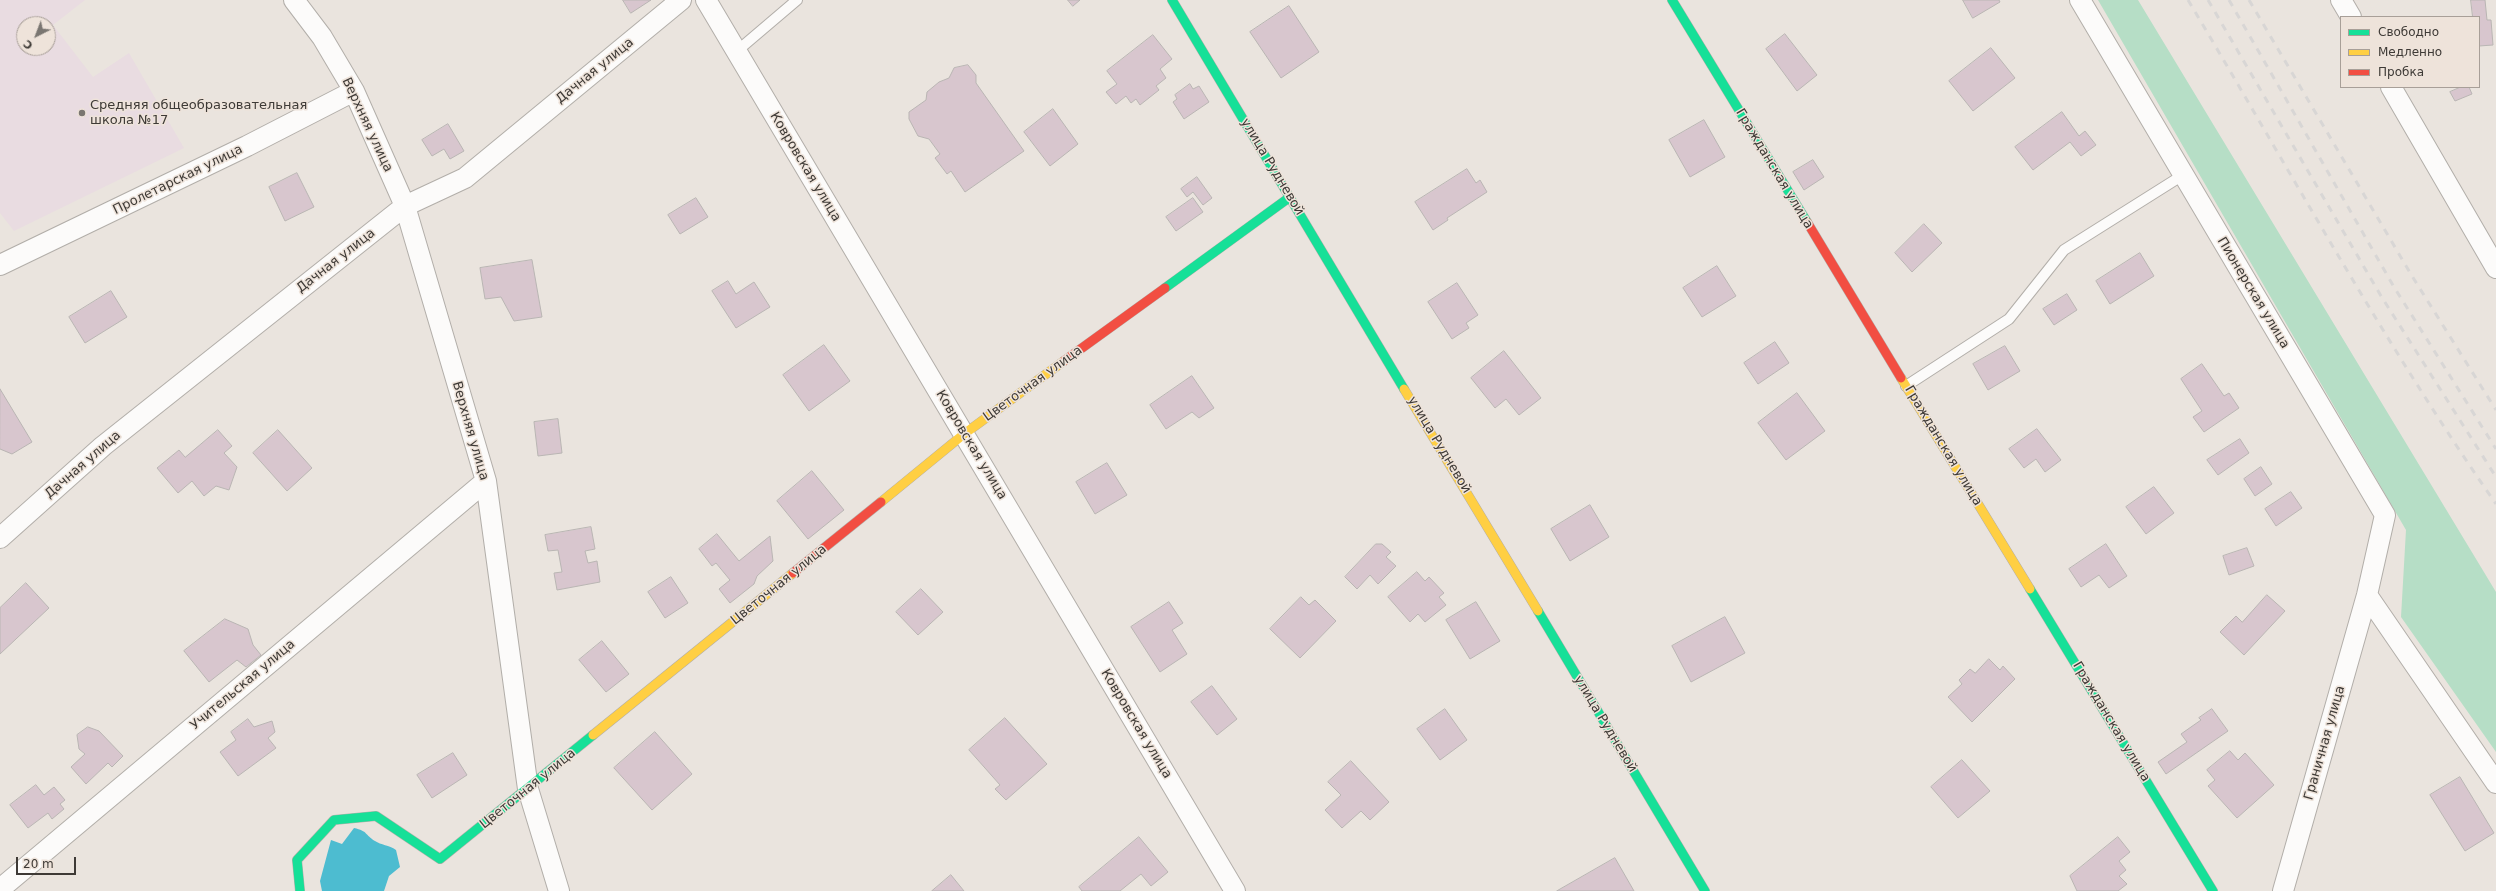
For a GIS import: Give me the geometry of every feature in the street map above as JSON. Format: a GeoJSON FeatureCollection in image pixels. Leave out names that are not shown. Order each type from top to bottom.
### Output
{"type":"FeatureCollection","features":[{"type":"Feature","properties":{"kind":"street","name":"Верхняя улица"},"geometry":{"type":"LineString","coordinates":[[294,0],[322,37],[354,91],[405,206],[486,481],[528,789],[559,891]]}},
{"type":"Feature","properties":{"kind":"street","name":"Дачная улица"},"geometry":{"type":"LineString","coordinates":[[0,538],[103,446],[405,206],[465,178],[681,0]]}},
{"type":"Feature","properties":{"kind":"street","name":"Ковровская улица"},"geometry":{"type":"LineString","coordinates":[[706,0],[1235,891]]}},
{"type":"Feature","properties":{"kind":"street","name":"улица Рудневой"},"geometry":{"type":"LineString","coordinates":[[1172,0],[1705,891]]}},
{"type":"Feature","properties":{"kind":"street","name":"Гражданская улица"},"geometry":{"type":"LineString","coordinates":[[1672,0],[2214,891]]}},
{"type":"Feature","properties":{"kind":"street","name":"Пионерская улица"},"geometry":{"type":"LineString","coordinates":[[2080,0],[2386,515],[2367,595]]}},
{"type":"Feature","properties":{"kind":"street"},"geometry":{"type":"LineString","coordinates":[[2341,0],[2350,16]]}},
{"type":"Feature","properties":{"kind":"street"},"geometry":{"type":"LineString","coordinates":[[2392,88],[2496,268]]}},
{"type":"Feature","properties":{"kind":"street","name":"Пролетарская улица"},"geometry":{"type":"LineString","coordinates":[[0,265],[247,146],[354,91]]}},
{"type":"Feature","properties":{"kind":"street","name":"Цветочная улица"},"geometry":{"type":"LineString","coordinates":[[300,891],[297,860],[334,820],[376,816],[440,859],[964,434],[1290,196]]}},
{"type":"Feature","properties":{"kind":"street","name":"Учительская улица"},"geometry":{"type":"LineString","coordinates":[[0,889],[486,481]]}},
{"type":"Feature","properties":{"kind":"street"},"geometry":{"type":"LineString","coordinates":[[2367,595],[2496,782]]}},
{"type":"Feature","properties":{"kind":"street","name":"Граничная улица"},"geometry":{"type":"LineString","coordinates":[[2283,891],[2367,595]]}},
{"type":"Feature","properties":{"kind":"lane"},"geometry":{"type":"LineString","coordinates":[[737,51],[797,0]]}},
{"type":"Feature","properties":{"kind":"lane"},"geometry":{"type":"LineString","coordinates":[[1906,386],[2009,319],[2064,250],[2183,175]]}},
{"type":"Feature","properties":{"kind":"shaded area","name":"Средняя общеобразовательная школа №17"},"geometry":{"type":"Polygon","coordinates":[[[0,0],[85,0],[56,23],[56,16],[16,16],[16,56],[56,56],[56,29],[93,77],[129,53],[184,148],[14,231],[0,213],[0,0]]]}},
{"type":"Feature","properties":{"kind":"green space"},"geometry":{"type":"Polygon","coordinates":[[[2098,0],[2138,0],[2496,592],[2496,752],[2401,617],[2406,530],[2098,0]]]}},
{"type":"Feature","properties":{"kind":"water"},"geometry":{"type":"Polygon","coordinates":[[[354,828],[364,832],[377,842],[396,850],[400,867],[389,876],[384,891],[322,891],[320,881],[331,840],[342,844],[354,828]]]}},
{"type":"Feature","properties":{"kind":"building"},"geometry":{"type":"Polygon","coordinates":[[[623,0],[651,0],[631,13],[623,0]]]}},
{"type":"Feature","properties":{"kind":"building"},"geometry":{"type":"Polygon","coordinates":[[[1068,0],[1080,0],[1073,6],[1068,0]]]}},
{"type":"Feature","properties":{"kind":"building"},"geometry":{"type":"Polygon","coordinates":[[[1963,0],[1999,0],[2000,2],[1973,18],[1963,0]]]}},
{"type":"Feature","properties":{"kind":"building"},"geometry":{"type":"Polygon","coordinates":[[[2471,0],[2485,0],[2487,20],[2491,20],[2493,45],[2480,46],[2480,16],[2473,16],[2471,0]]]}},
{"type":"Feature","properties":{"kind":"building"},"geometry":{"type":"Polygon","coordinates":[[[1289,6],[1319,52],[1281,78],[1250,32],[1289,6]]]}},
{"type":"Feature","properties":{"kind":"building"},"geometry":{"type":"Polygon","coordinates":[[[1785,34],[1817,75],[1797,91],[1766,49],[1785,34]]]}},
{"type":"Feature","properties":{"kind":"building"},"geometry":{"type":"Polygon","coordinates":[[[1153,35],[1172,59],[1160,69],[1166,78],[1156,86],[1159,90],[1140,105],[1136,99],[1131,103],[1126,96],[1116,104],[1106,92],[1117,84],[1107,71],[1153,35]]]}},
{"type":"Feature","properties":{"kind":"building"},"geometry":{"type":"Polygon","coordinates":[[[1991,48],[2015,78],[1973,111],[1949,81],[1991,48]]]}},
{"type":"Feature","properties":{"kind":"building"},"geometry":{"type":"Polygon","coordinates":[[[968,65],[976,75],[976,83],[1024,151],[965,192],[951,171],[947,174],[935,158],[940,154],[929,139],[918,136],[909,119],[909,112],[926,100],[927,92],[939,82],[949,78],[954,68],[968,65]]]}},
{"type":"Feature","properties":{"kind":"building"},"geometry":{"type":"Polygon","coordinates":[[[1190,84],[1193,89],[1199,86],[1209,102],[1184,119],[1173,102],[1177,99],[1175,95],[1190,84]]]}},
{"type":"Feature","properties":{"kind":"building"},"geometry":{"type":"Polygon","coordinates":[[[2459,88],[2469,88],[2472,94],[2455,101],[2450,92],[2459,88]]]}},
{"type":"Feature","properties":{"kind":"building"},"geometry":{"type":"Polygon","coordinates":[[[1053,109],[1078,144],[1050,166],[1024,132],[1053,109]]]}},
{"type":"Feature","properties":{"kind":"building"},"geometry":{"type":"Polygon","coordinates":[[[2062,112],[2079,136],[2085,131],[2096,145],[2081,156],[2070,142],[2033,170],[2015,147],[2062,112]]]}},
{"type":"Feature","properties":{"kind":"building"},"geometry":{"type":"Polygon","coordinates":[[[1704,120],[1725,157],[1690,177],[1669,140],[1704,120]]]}},
{"type":"Feature","properties":{"kind":"building"},"geometry":{"type":"Polygon","coordinates":[[[448,124],[464,151],[450,159],[444,149],[432,156],[422,140],[448,124]]]}},
{"type":"Feature","properties":{"kind":"building"},"geometry":{"type":"Polygon","coordinates":[[[1813,160],[1824,177],[1804,190],[1793,172],[1813,160]]]}},
{"type":"Feature","properties":{"kind":"building"},"geometry":{"type":"Polygon","coordinates":[[[1467,169],[1476,183],[1480,180],[1487,192],[1447,218],[1448,220],[1433,230],[1415,202],[1467,169]]]}},
{"type":"Feature","properties":{"kind":"building"},"geometry":{"type":"Polygon","coordinates":[[[297,173],[314,207],[285,221],[269,187],[297,173]]]}},
{"type":"Feature","properties":{"kind":"building"},"geometry":{"type":"Polygon","coordinates":[[[1197,177],[1212,198],[1203,205],[1193,192],[1187,197],[1181,189],[1197,177]]]}},
{"type":"Feature","properties":{"kind":"building"},"geometry":{"type":"Polygon","coordinates":[[[696,198],[708,217],[680,234],[668,215],[696,198]]]}},
{"type":"Feature","properties":{"kind":"building"},"geometry":{"type":"Polygon","coordinates":[[[1193,198],[1203,212],[1176,231],[1166,217],[1193,198]]]}},
{"type":"Feature","properties":{"kind":"building"},"geometry":{"type":"Polygon","coordinates":[[[1924,224],[1942,243],[1912,272],[1895,253],[1924,224]]]}},
{"type":"Feature","properties":{"kind":"building"},"geometry":{"type":"Polygon","coordinates":[[[2140,253],[2154,276],[2110,304],[2096,281],[2140,253]]]}},
{"type":"Feature","properties":{"kind":"building"},"geometry":{"type":"Polygon","coordinates":[[[532,260],[542,317],[514,321],[501,297],[485,299],[480,268],[532,260]]]}},
{"type":"Feature","properties":{"kind":"building"},"geometry":{"type":"Polygon","coordinates":[[[1717,266],[1736,296],[1702,317],[1683,288],[1717,266]]]}},
{"type":"Feature","properties":{"kind":"building"},"geometry":{"type":"Polygon","coordinates":[[[728,281],[736,294],[754,282],[770,307],[736,328],[712,291],[728,281]]]}},
{"type":"Feature","properties":{"kind":"building"},"geometry":{"type":"Polygon","coordinates":[[[1457,283],[1478,315],[1466,323],[1469,328],[1452,339],[1428,302],[1457,283]]]}},
{"type":"Feature","properties":{"kind":"building"},"geometry":{"type":"Polygon","coordinates":[[[111,291],[127,317],[85,343],[69,317],[111,291]]]}},
{"type":"Feature","properties":{"kind":"building"},"geometry":{"type":"Polygon","coordinates":[[[2067,294],[2077,310],[2054,325],[2043,309],[2067,294]]]}},
{"type":"Feature","properties":{"kind":"building"},"geometry":{"type":"Polygon","coordinates":[[[1775,342],[1789,363],[1758,384],[1744,363],[1775,342]]]}},
{"type":"Feature","properties":{"kind":"building"},"geometry":{"type":"Polygon","coordinates":[[[824,345],[850,381],[809,411],[783,375],[824,345]]]}},
{"type":"Feature","properties":{"kind":"building"},"geometry":{"type":"Polygon","coordinates":[[[2005,346],[2020,371],[1988,390],[1973,364],[2005,346]]]}},
{"type":"Feature","properties":{"kind":"building"},"geometry":{"type":"Polygon","coordinates":[[[1504,351],[1541,398],[1519,415],[1506,399],[1495,408],[1471,378],[1504,351]]]}},
{"type":"Feature","properties":{"kind":"building"},"geometry":{"type":"Polygon","coordinates":[[[2202,364],[2224,396],[2229,393],[2239,408],[2204,432],[2193,417],[2202,411],[2181,379],[2202,364]]]}},
{"type":"Feature","properties":{"kind":"building"},"geometry":{"type":"Polygon","coordinates":[[[1192,376],[1214,408],[1199,418],[1192,412],[1166,429],[1150,405],[1192,376]]]}},
{"type":"Feature","properties":{"kind":"building"},"geometry":{"type":"Polygon","coordinates":[[[0,389],[32,442],[12,454],[0,449],[0,389]]]}},
{"type":"Feature","properties":{"kind":"building"},"geometry":{"type":"Polygon","coordinates":[[[1797,393],[1825,431],[1786,460],[1758,423],[1797,393]]]}},
{"type":"Feature","properties":{"kind":"building"},"geometry":{"type":"Polygon","coordinates":[[[558,419],[562,453],[538,456],[534,422],[558,419]]]}},
{"type":"Feature","properties":{"kind":"building"},"geometry":{"type":"Polygon","coordinates":[[[2037,429],[2061,460],[2045,472],[2036,459],[2024,468],[2009,449],[2037,429]]]}},
{"type":"Feature","properties":{"kind":"building"},"geometry":{"type":"Polygon","coordinates":[[[218,430],[232,446],[224,453],[237,467],[229,490],[216,486],[204,496],[192,481],[178,493],[157,468],[179,450],[185,457],[218,430]]]}},
{"type":"Feature","properties":{"kind":"building"},"geometry":{"type":"Polygon","coordinates":[[[278,430],[312,468],[287,491],[253,453],[278,430]]]}},
{"type":"Feature","properties":{"kind":"building"},"geometry":{"type":"Polygon","coordinates":[[[2240,439],[2249,453],[2218,475],[2207,460],[2240,439]]]}},
{"type":"Feature","properties":{"kind":"building"},"geometry":{"type":"Polygon","coordinates":[[[1107,463],[1127,495],[1095,514],[1076,482],[1107,463]]]}},
{"type":"Feature","properties":{"kind":"building"},"geometry":{"type":"Polygon","coordinates":[[[2261,467],[2272,484],[2255,496],[2244,479],[2261,467]]]}},
{"type":"Feature","properties":{"kind":"building"},"geometry":{"type":"Polygon","coordinates":[[[812,471],[844,510],[808,539],[777,501],[812,471]]]}},
{"type":"Feature","properties":{"kind":"building"},"geometry":{"type":"Polygon","coordinates":[[[2154,487],[2174,513],[2146,534],[2126,507],[2154,487]]]}},
{"type":"Feature","properties":{"kind":"building"},"geometry":{"type":"Polygon","coordinates":[[[2291,492],[2302,508],[2276,526],[2265,509],[2291,492]]]}},
{"type":"Feature","properties":{"kind":"building"},"geometry":{"type":"Polygon","coordinates":[[[1590,505],[1609,537],[1570,561],[1551,529],[1590,505]]]}},
{"type":"Feature","properties":{"kind":"building"},"geometry":{"type":"Polygon","coordinates":[[[591,527],[595,549],[585,551],[588,563],[597,561],[600,582],[557,590],[554,573],[562,572],[558,550],[548,551],[545,535],[591,527]]]}},
{"type":"Feature","properties":{"kind":"building"},"geometry":{"type":"Polygon","coordinates":[[[717,534],[739,561],[770,536],[773,561],[757,576],[754,584],[730,603],[719,589],[730,580],[716,563],[712,566],[699,549],[717,534]]]}},
{"type":"Feature","properties":{"kind":"building"},"geometry":{"type":"Polygon","coordinates":[[[1376,544],[1382,544],[1391,552],[1386,557],[1396,566],[1378,584],[1370,575],[1357,589],[1345,577],[1376,544]]]}},
{"type":"Feature","properties":{"kind":"building"},"geometry":{"type":"Polygon","coordinates":[[[2106,544],[2127,576],[2109,588],[2099,575],[2081,587],[2069,569],[2106,544]]]}},
{"type":"Feature","properties":{"kind":"building"},"geometry":{"type":"Polygon","coordinates":[[[2247,548],[2254,566],[2229,575],[2223,556],[2247,548]]]}},
{"type":"Feature","properties":{"kind":"building"},"geometry":{"type":"Polygon","coordinates":[[[1417,572],[1425,581],[1429,577],[1444,593],[1439,597],[1446,605],[1425,622],[1418,614],[1410,622],[1388,597],[1417,572]]]}},
{"type":"Feature","properties":{"kind":"building"},"geometry":{"type":"Polygon","coordinates":[[[671,577],[688,603],[665,618],[648,592],[671,577]]]}},
{"type":"Feature","properties":{"kind":"building"},"geometry":{"type":"Polygon","coordinates":[[[26,583],[49,608],[0,654],[0,608],[26,583]]]}},
{"type":"Feature","properties":{"kind":"building"},"geometry":{"type":"Polygon","coordinates":[[[921,589],[943,612],[918,635],[896,612],[921,589]]]}},
{"type":"Feature","properties":{"kind":"building"},"geometry":{"type":"Polygon","coordinates":[[[2267,595],[2285,611],[2244,655],[2220,632],[2236,616],[2242,622],[2267,595]]]}},
{"type":"Feature","properties":{"kind":"building"},"geometry":{"type":"Polygon","coordinates":[[[1301,597],[1309,605],[1315,600],[1336,621],[1300,658],[1270,629],[1301,597]]]}},
{"type":"Feature","properties":{"kind":"building"},"geometry":{"type":"Polygon","coordinates":[[[1169,602],[1183,623],[1172,630],[1187,654],[1160,672],[1131,627],[1169,602]]]}},
{"type":"Feature","properties":{"kind":"building"},"geometry":{"type":"Polygon","coordinates":[[[1476,602],[1500,641],[1470,659],[1446,620],[1476,602]]]}},
{"type":"Feature","properties":{"kind":"building"},"geometry":{"type":"Polygon","coordinates":[[[1725,617],[1745,653],[1691,682],[1672,646],[1725,617]]]}},
{"type":"Feature","properties":{"kind":"building"},"geometry":{"type":"Polygon","coordinates":[[[225,619],[248,629],[253,645],[261,655],[246,667],[237,660],[209,682],[184,651],[225,619]]]}},
{"type":"Feature","properties":{"kind":"building"},"geometry":{"type":"Polygon","coordinates":[[[602,641],[629,674],[606,692],[579,660],[602,641]]]}},
{"type":"Feature","properties":{"kind":"building"},"geometry":{"type":"Polygon","coordinates":[[[1989,659],[2000,670],[2003,666],[2015,679],[1972,722],[1948,697],[1962,684],[1959,680],[1970,669],[1975,673],[1989,659]]]}},
{"type":"Feature","properties":{"kind":"building"},"geometry":{"type":"Polygon","coordinates":[[[1212,686],[1237,719],[1217,735],[1191,702],[1212,686]]]}},
{"type":"Feature","properties":{"kind":"building"},"geometry":{"type":"Polygon","coordinates":[[[1445,709],[1467,740],[1440,760],[1417,729],[1445,709]]]}},
{"type":"Feature","properties":{"kind":"building"},"geometry":{"type":"Polygon","coordinates":[[[2212,709],[2228,731],[2166,774],[2158,762],[2187,742],[2181,734],[2201,720],[2199,718],[2212,709]]]}},
{"type":"Feature","properties":{"kind":"building"},"geometry":{"type":"Polygon","coordinates":[[[1005,718],[1047,764],[1006,800],[995,789],[1000,785],[969,750],[1005,718]]]}},
{"type":"Feature","properties":{"kind":"building"},"geometry":{"type":"Polygon","coordinates":[[[248,719],[254,727],[272,721],[275,732],[268,738],[276,748],[238,776],[220,752],[236,740],[231,732],[248,719]]]}},
{"type":"Feature","properties":{"kind":"building"},"geometry":{"type":"Polygon","coordinates":[[[88,727],[99,731],[123,756],[112,767],[108,763],[86,784],[71,767],[85,754],[79,749],[77,735],[88,727]]]}},
{"type":"Feature","properties":{"kind":"building"},"geometry":{"type":"Polygon","coordinates":[[[655,732],[692,774],[652,810],[614,768],[655,732]]]}},
{"type":"Feature","properties":{"kind":"building"},"geometry":{"type":"Polygon","coordinates":[[[2230,751],[2238,760],[2245,753],[2274,785],[2237,818],[2208,786],[2215,780],[2207,770],[2230,751]]]}},
{"type":"Feature","properties":{"kind":"building"},"geometry":{"type":"Polygon","coordinates":[[[453,753],[467,775],[432,798],[417,775],[453,753]]]}},
{"type":"Feature","properties":{"kind":"building"},"geometry":{"type":"Polygon","coordinates":[[[1962,760],[1990,791],[1958,818],[1931,787],[1962,760]]]}},
{"type":"Feature","properties":{"kind":"building"},"geometry":{"type":"Polygon","coordinates":[[[1351,761],[1389,802],[1370,820],[1361,811],[1342,828],[1325,810],[1341,795],[1328,782],[1351,761]]]}},
{"type":"Feature","properties":{"kind":"building"},"geometry":{"type":"Polygon","coordinates":[[[2460,777],[2494,833],[2465,851],[2430,795],[2460,777]]]}},
{"type":"Feature","properties":{"kind":"building"},"geometry":{"type":"Polygon","coordinates":[[[36,785],[44,795],[54,787],[65,800],[60,804],[64,809],[52,819],[48,813],[28,828],[10,805],[36,785]]]}},
{"type":"Feature","properties":{"kind":"building"},"geometry":{"type":"Polygon","coordinates":[[[1139,837],[1168,872],[1151,886],[1141,874],[1120,891],[1082,891],[1079,887],[1139,837]]]}},
{"type":"Feature","properties":{"kind":"building"},"geometry":{"type":"Polygon","coordinates":[[[2118,837],[2130,852],[2119,861],[2126,870],[2119,876],[2127,884],[2118,891],[2077,891],[2070,876],[2118,837]]]}},
{"type":"Feature","properties":{"kind":"building"},"geometry":{"type":"Polygon","coordinates":[[[1615,858],[1634,891],[1557,891],[1615,858]]]}},
{"type":"Feature","properties":{"kind":"building"},"geometry":{"type":"Polygon","coordinates":[[[951,875],[964,891],[932,891],[951,875]]]}},
{"type":"Feature","properties":{"kind":"railway"},"geometry":{"type":"LineString","coordinates":[[2188,0],[2376,318],[2415,381],[2496,504]]}},
{"type":"Feature","properties":{"kind":"railway"},"geometry":{"type":"LineString","coordinates":[[2208,0],[2381,296],[2496,477]]}},
{"type":"Feature","properties":{"kind":"railway"},"geometry":{"type":"LineString","coordinates":[[2229,0],[2394,287],[2496,449]]}},
{"type":"Feature","properties":{"kind":"railway"},"geometry":{"type":"LineString","coordinates":[[2249,0],[2412,276],[2496,410]]}},
{"type":"Feature","properties":{"kind":"traffic: fast"},"geometry":{"type":"LineString","coordinates":[[1172,0],[1404,389]]}},
{"type":"Feature","properties":{"kind":"traffic: fast"},"geometry":{"type":"LineString","coordinates":[[1672,0],[1807,222]]}},
{"type":"Feature","properties":{"kind":"traffic: fast"},"geometry":{"type":"LineString","coordinates":[[1165,288],[1290,197]]}},
{"type":"Feature","properties":{"kind":"traffic: fast"},"geometry":{"type":"LineString","coordinates":[[2030,589],[2213,891]]}},
{"type":"Feature","properties":{"kind":"traffic: fast"},"geometry":{"type":"LineString","coordinates":[[1538,611],[1705,891]]}},
{"type":"Feature","properties":{"kind":"traffic: fast"},"geometry":{"type":"LineString","coordinates":[[300,891],[297,860],[334,820],[376,816],[440,859],[593,735]]}},
{"type":"Feature","properties":{"kind":"traffic: slow"},"geometry":{"type":"LineString","coordinates":[[881,502],[964,434],[1064,361]]}},
{"type":"Feature","properties":{"kind":"traffic: slow"},"geometry":{"type":"LineString","coordinates":[[1901,378],[2030,589]]}},
{"type":"Feature","properties":{"kind":"traffic: slow"},"geometry":{"type":"LineString","coordinates":[[1404,389],[1538,611]]}},
{"type":"Feature","properties":{"kind":"traffic: slow"},"geometry":{"type":"LineString","coordinates":[[593,735],[793,573]]}},
{"type":"Feature","properties":{"kind":"traffic: jam"},"geometry":{"type":"LineString","coordinates":[[1807,222],[1901,378]]}},
{"type":"Feature","properties":{"kind":"traffic: jam"},"geometry":{"type":"LineString","coordinates":[[1064,361],[1165,288]]}},
{"type":"Feature","properties":{"kind":"traffic: jam"},"geometry":{"type":"LineString","coordinates":[[793,573],[881,502]]}},
{"type":"Feature","properties":{"kind":"place","name":"Средняя общеобразовательная школа №17"},"geometry":{"type":"Point","coordinates":[82,113]}}]}
